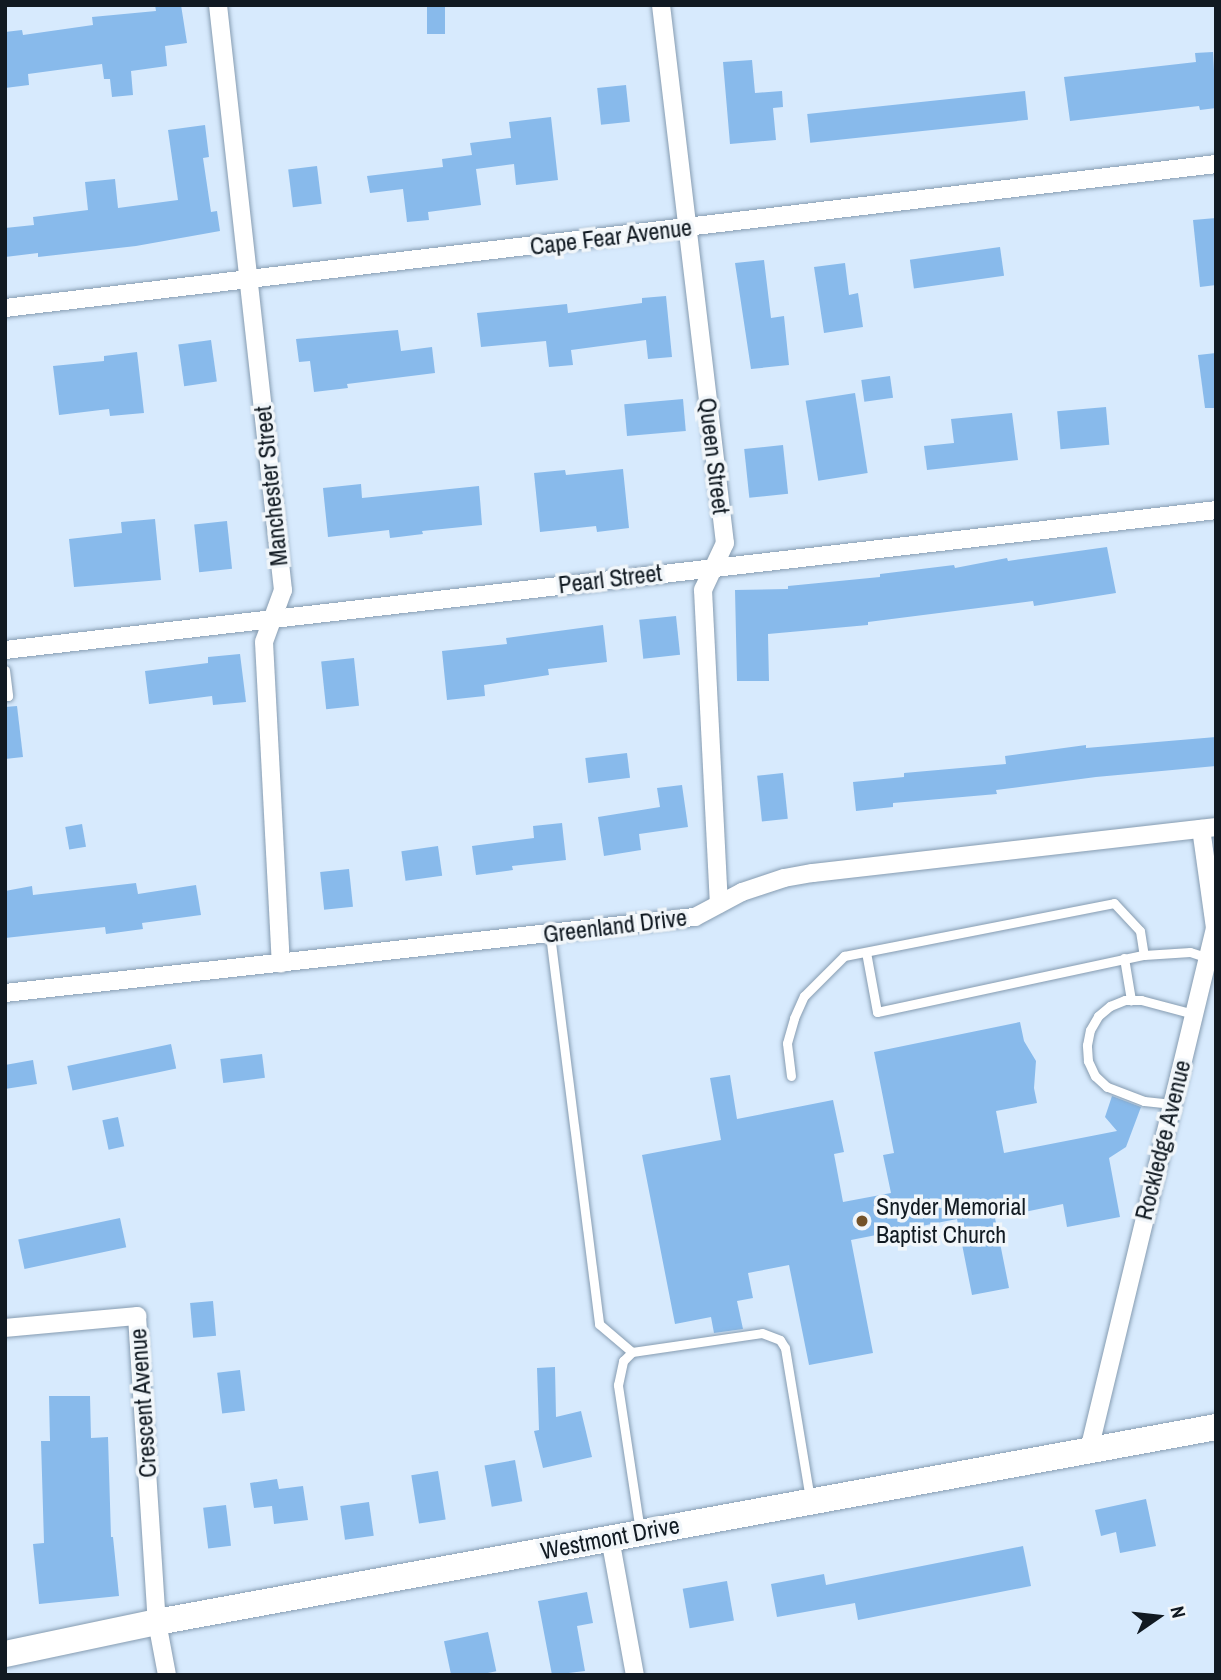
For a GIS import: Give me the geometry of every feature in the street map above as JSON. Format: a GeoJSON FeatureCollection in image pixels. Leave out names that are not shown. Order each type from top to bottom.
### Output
{"type":"FeatureCollection","features":[{"type":"Feature","properties":{"kind":"street","name":"Manchester Street"},"geometry":{"type":"LineString","coordinates":[[218,5],[283,590],[264,642],[281,964]]}},
{"type":"Feature","properties":{"kind":"street","name":"Queen Street"},"geometry":{"type":"LineString","coordinates":[[660,5],[724,542],[703,590],[719,904]]}},
{"type":"Feature","properties":{"kind":"street","name":"Cape Fear Avenue"},"geometry":{"type":"LineString","coordinates":[[5,308],[1216,164]]}},
{"type":"Feature","properties":{"kind":"street","name":"Pearl Street"},"geometry":{"type":"LineString","coordinates":[[5,650],[1216,510]]}},
{"type":"Feature","properties":{"kind":"street","name":"Greenland Drive"},"geometry":{"type":"LineString","coordinates":[[5,993],[695,918],[719,904],[774,881],[813,873],[1208,828]]}},
{"type":"Feature","properties":{"kind":"street","name":"Rockledge Avenue"},"geometry":{"type":"LineString","coordinates":[[1089,1450],[1215,928],[1208,828]]}},
{"type":"Feature","properties":{"kind":"street","name":"Crescent Avenue"},"geometry":{"type":"LineString","coordinates":[[5,1328],[137,1316],[157,1622]]}},
{"type":"Feature","properties":{"kind":"street","name":"Westmont Drive"},"geometry":{"type":"LineString","coordinates":[[5,1654],[157,1622],[1216,1427]]}},
{"type":"Feature","properties":{"kind":"street"},"geometry":{"type":"LineString","coordinates":[[610,1538],[635,1675]]}},
{"type":"Feature","properties":{"kind":"street"},"geometry":{"type":"LineString","coordinates":[[157,1622],[167,1675]]}},
{"type":"Feature","properties":{"kind":"lane"},"geometry":{"type":"LineString","coordinates":[[5,670],[8,696],[5,696]]}},
{"type":"Feature","properties":{"kind":"lane"},"geometry":{"type":"LineString","coordinates":[[792,1076],[787,1043],[804,996],[835,962],[845,956],[1114,903],[1140,931],[1144,955]]}},
{"type":"Feature","properties":{"kind":"lane"},"geometry":{"type":"LineString","coordinates":[[550,934],[599,1324],[632,1352]]}},
{"type":"Feature","properties":{"kind":"lane"},"geometry":{"type":"LineString","coordinates":[[866,952],[877,1012],[1124,958],[1190,952],[1208,958]]}},
{"type":"Feature","properties":{"kind":"lane"},"geometry":{"type":"LineString","coordinates":[[1124,958],[1131,1000]]}},
{"type":"Feature","properties":{"kind":"lane"},"geometry":{"type":"LineString","coordinates":[[1172,1104],[1144,1101],[1107,1087],[1095,1076],[1088,1061],[1087,1045],[1098,1016],[1110,1006],[1141,1000],[1194,1014]]}},
{"type":"Feature","properties":{"kind":"lane"},"geometry":{"type":"LineString","coordinates":[[640,1532],[618,1385],[624,1361],[632,1352],[762,1334],[780,1340],[785,1348],[810,1501]]}},
{"type":"Feature","properties":{"kind":"building"},"geometry":{"type":"Polygon","coordinates":[[[155,5],[181,5],[187,43],[165,46],[167,66],[131,71],[133,95],[112,97],[110,79],[104,79],[102,64],[28,74],[29,85],[5,88],[5,32],[22,30],[23,35],[93,25],[92,17],[156,11],[155,5]]]}},
{"type":"Feature","properties":{"kind":"building"},"geometry":{"type":"Polygon","coordinates":[[[427,5],[445,5],[445,34],[427,34],[427,5]]]}},
{"type":"Feature","properties":{"kind":"building"},"geometry":{"type":"Polygon","coordinates":[[[1213,52],[1216,108],[1200,110],[1199,106],[1070,121],[1064,77],[1196,62],[1195,53],[1213,52]]]}},
{"type":"Feature","properties":{"kind":"building"},"geometry":{"type":"Polygon","coordinates":[[[752,60],[755,93],[782,91],[783,107],[773,108],[776,140],[730,144],[723,62],[752,60]]]}},
{"type":"Feature","properties":{"kind":"building"},"geometry":{"type":"Polygon","coordinates":[[[626,85],[630,122],[601,125],[597,88],[626,85]]]}},
{"type":"Feature","properties":{"kind":"building"},"geometry":{"type":"Polygon","coordinates":[[[1025,91],[1028,120],[810,143],[807,114],[1025,91]]]}},
{"type":"Feature","properties":{"kind":"building"},"geometry":{"type":"Polygon","coordinates":[[[551,117],[558,180],[516,185],[514,164],[476,169],[481,205],[428,212],[429,220],[407,222],[403,189],[370,193],[367,176],[443,167],[442,159],[472,155],[470,143],[511,138],[509,122],[551,117]]]}},
{"type":"Feature","properties":{"kind":"building"},"geometry":{"type":"Polygon","coordinates":[[[205,125],[209,157],[203,158],[211,212],[217,211],[220,231],[136,246],[38,257],[38,253],[5,257],[5,228],[34,225],[33,217],[88,210],[85,182],[115,179],[118,208],[178,200],[168,130],[205,125]]]}},
{"type":"Feature","properties":{"kind":"building"},"geometry":{"type":"Polygon","coordinates":[[[317,166],[322,204],[293,207],[288,170],[317,166]]]}},
{"type":"Feature","properties":{"kind":"building"},"geometry":{"type":"Polygon","coordinates":[[[1216,218],[1216,285],[1200,287],[1193,220],[1216,218]]]}},
{"type":"Feature","properties":{"kind":"building"},"geometry":{"type":"Polygon","coordinates":[[[1000,247],[1004,276],[914,288],[910,260],[1000,247]]]}},
{"type":"Feature","properties":{"kind":"building"},"geometry":{"type":"Polygon","coordinates":[[[764,260],[771,318],[784,316],[789,365],[751,369],[735,263],[764,260]]]}},
{"type":"Feature","properties":{"kind":"building"},"geometry":{"type":"Polygon","coordinates":[[[845,263],[849,295],[858,293],[863,327],[824,333],[814,267],[845,263]]]}},
{"type":"Feature","properties":{"kind":"building"},"geometry":{"type":"Polygon","coordinates":[[[666,296],[672,357],[648,359],[646,340],[571,350],[573,365],[549,367],[546,341],[481,347],[477,313],[567,304],[568,313],[642,303],[642,298],[666,296]]]}},
{"type":"Feature","properties":{"kind":"building"},"geometry":{"type":"Polygon","coordinates":[[[398,330],[401,351],[432,347],[435,373],[347,384],[348,388],[314,392],[310,361],[299,362],[296,339],[398,330]]]}},
{"type":"Feature","properties":{"kind":"building"},"geometry":{"type":"Polygon","coordinates":[[[211,340],[217,382],[184,386],[178,345],[211,340]]]}},
{"type":"Feature","properties":{"kind":"building"},"geometry":{"type":"Polygon","coordinates":[[[137,352],[144,413],[110,416],[109,409],[59,415],[53,366],[104,361],[104,356],[137,352]]]}},
{"type":"Feature","properties":{"kind":"building"},"geometry":{"type":"Polygon","coordinates":[[[1216,353],[1216,408],[1205,408],[1198,355],[1216,353]]]}},
{"type":"Feature","properties":{"kind":"building"},"geometry":{"type":"Polygon","coordinates":[[[890,376],[893,398],[864,402],[861,380],[890,376]]]}},
{"type":"Feature","properties":{"kind":"building"},"geometry":{"type":"Polygon","coordinates":[[[855,393],[868,473],[818,481],[806,401],[855,393]]]}},
{"type":"Feature","properties":{"kind":"building"},"geometry":{"type":"Polygon","coordinates":[[[683,399],[686,431],[627,436],[624,404],[683,399]]]}},
{"type":"Feature","properties":{"kind":"building"},"geometry":{"type":"Polygon","coordinates":[[[1106,407],[1109,445],[1060,449],[1057,411],[1106,407]]]}},
{"type":"Feature","properties":{"kind":"building"},"geometry":{"type":"Polygon","coordinates":[[[1012,413],[1018,460],[927,470],[924,446],[954,443],[951,419],[1012,413]]]}},
{"type":"Feature","properties":{"kind":"building"},"geometry":{"type":"Polygon","coordinates":[[[783,445],[788,494],[749,498],[744,449],[783,445]]]}},
{"type":"Feature","properties":{"kind":"building"},"geometry":{"type":"Polygon","coordinates":[[[623,469],[629,528],[597,532],[596,526],[540,532],[534,473],[565,470],[566,475],[623,469]]]}},
{"type":"Feature","properties":{"kind":"building"},"geometry":{"type":"Polygon","coordinates":[[[361,484],[362,498],[479,486],[482,525],[422,531],[423,534],[390,538],[389,530],[328,537],[323,488],[361,484]]]}},
{"type":"Feature","properties":{"kind":"building"},"geometry":{"type":"Polygon","coordinates":[[[155,519],[161,580],[74,587],[69,539],[122,533],[121,522],[155,519]]]}},
{"type":"Feature","properties":{"kind":"building"},"geometry":{"type":"Polygon","coordinates":[[[227,521],[232,569],[199,572],[194,524],[227,521]]]}},
{"type":"Feature","properties":{"kind":"building"},"geometry":{"type":"Polygon","coordinates":[[[1107,547],[1116,593],[1034,606],[1033,601],[868,622],[868,625],[768,634],[769,681],[737,681],[735,590],[788,589],[788,586],[880,577],[880,574],[954,565],[955,568],[1007,558],[1008,561],[1107,547]]]}},
{"type":"Feature","properties":{"kind":"building"},"geometry":{"type":"Polygon","coordinates":[[[676,616],[680,655],[643,659],[639,620],[676,616]]]}},
{"type":"Feature","properties":{"kind":"building"},"geometry":{"type":"Polygon","coordinates":[[[603,625],[607,662],[548,669],[549,675],[484,685],[485,696],[447,700],[442,651],[507,644],[506,638],[603,625]]]}},
{"type":"Feature","properties":{"kind":"building"},"geometry":{"type":"Polygon","coordinates":[[[240,654],[246,702],[213,705],[212,696],[149,704],[145,671],[208,663],[208,657],[240,654]]]}},
{"type":"Feature","properties":{"kind":"building"},"geometry":{"type":"Polygon","coordinates":[[[354,658],[359,706],[326,709],[321,661],[354,658]]]}},
{"type":"Feature","properties":{"kind":"building"},"geometry":{"type":"Polygon","coordinates":[[[17,706],[23,757],[5,759],[5,707],[17,706]]]}},
{"type":"Feature","properties":{"kind":"building"},"geometry":{"type":"Polygon","coordinates":[[[1216,737],[1216,766],[1096,777],[996,790],[997,794],[893,803],[893,807],[856,811],[853,782],[904,777],[904,773],[1006,764],[1005,756],[1086,745],[1086,748],[1216,737]]]}},
{"type":"Feature","properties":{"kind":"building"},"geometry":{"type":"Polygon","coordinates":[[[627,753],[630,778],[588,783],[585,758],[627,753]]]}},
{"type":"Feature","properties":{"kind":"building"},"geometry":{"type":"Polygon","coordinates":[[[783,773],[788,819],[762,821],[757,776],[783,773]]]}},
{"type":"Feature","properties":{"kind":"building"},"geometry":{"type":"Polygon","coordinates":[[[682,785],[688,827],[639,834],[641,850],[604,856],[598,817],[660,807],[657,788],[682,785]]]}},
{"type":"Feature","properties":{"kind":"building"},"geometry":{"type":"Polygon","coordinates":[[[562,823],[566,860],[512,866],[513,870],[476,875],[472,846],[534,838],[533,826],[562,823]]]}},
{"type":"Feature","properties":{"kind":"building"},"geometry":{"type":"Polygon","coordinates":[[[82,824],[86,847],[69,850],[65,827],[82,824]]]}},
{"type":"Feature","properties":{"kind":"building"},"geometry":{"type":"Polygon","coordinates":[[[438,846],[442,876],[406,881],[401,851],[438,846]]]}},
{"type":"Feature","properties":{"kind":"building"},"geometry":{"type":"Polygon","coordinates":[[[349,869],[353,907],[324,910],[320,872],[349,869]]]}},
{"type":"Feature","properties":{"kind":"building"},"geometry":{"type":"Polygon","coordinates":[[[136,883],[138,894],[196,885],[201,915],[142,923],[143,929],[106,934],[105,927],[5,938],[5,891],[32,886],[33,895],[136,883]]]}},
{"type":"Feature","properties":{"kind":"building","name":"Snyder Memorial Baptist Church"},"geometry":{"type":"Polygon","coordinates":[[[1020,1022],[1024,1041],[1036,1061],[1034,1088],[1037,1103],[996,1111],[1004,1153],[1117,1131],[1105,1117],[1112,1096],[1141,1107],[1126,1147],[1109,1158],[1120,1217],[1067,1227],[1063,1204],[995,1218],[1009,1288],[972,1295],[957,1219],[851,1240],[873,1353],[809,1365],[789,1265],[748,1273],[753,1298],[737,1301],[743,1329],[714,1333],[711,1317],[675,1324],[642,1155],[721,1140],[710,1078],[730,1075],[737,1119],[833,1100],[844,1152],[834,1154],[843,1202],[891,1193],[883,1155],[894,1153],[874,1052],[1020,1022]]]}},
{"type":"Feature","properties":{"kind":"building"},"geometry":{"type":"Polygon","coordinates":[[[171,1044],[176,1068],[73,1090],[67,1066],[171,1044]]]}},
{"type":"Feature","properties":{"kind":"building"},"geometry":{"type":"Polygon","coordinates":[[[262,1054],[265,1078],[223,1083],[220,1059],[262,1054]]]}},
{"type":"Feature","properties":{"kind":"building"},"geometry":{"type":"Polygon","coordinates":[[[33,1060],[37,1084],[5,1089],[5,1065],[33,1060]]]}},
{"type":"Feature","properties":{"kind":"building"},"geometry":{"type":"Polygon","coordinates":[[[118,1117],[124,1146],[109,1150],[102,1120],[118,1117]]]}},
{"type":"Feature","properties":{"kind":"building"},"geometry":{"type":"Polygon","coordinates":[[[120,1218],[126,1247],[25,1269],[18,1240],[120,1218]]]}},
{"type":"Feature","properties":{"kind":"building"},"geometry":{"type":"Polygon","coordinates":[[[213,1301],[216,1336],[193,1338],[190,1303],[213,1301]]]}},
{"type":"Feature","properties":{"kind":"building"},"geometry":{"type":"Polygon","coordinates":[[[555,1367],[556,1417],[581,1411],[592,1457],[543,1468],[534,1431],[539,1430],[537,1368],[555,1367]]]}},
{"type":"Feature","properties":{"kind":"building"},"geometry":{"type":"Polygon","coordinates":[[[240,1370],[245,1411],[222,1413],[217,1373],[240,1370]]]}},
{"type":"Feature","properties":{"kind":"building"},"geometry":{"type":"Polygon","coordinates":[[[49,1396],[90,1396],[91,1438],[108,1437],[111,1537],[119,1596],[39,1604],[33,1544],[44,1543],[41,1441],[50,1441],[49,1396]]]}},
{"type":"Feature","properties":{"kind":"building"},"geometry":{"type":"Polygon","coordinates":[[[515,1460],[522,1501],[492,1507],[484,1465],[515,1460]]]}},
{"type":"Feature","properties":{"kind":"building"},"geometry":{"type":"Polygon","coordinates":[[[438,1471],[446,1519],[419,1524],[411,1475],[438,1471]]]}},
{"type":"Feature","properties":{"kind":"building"},"geometry":{"type":"Polygon","coordinates":[[[277,1479],[279,1489],[303,1486],[308,1520],[274,1524],[272,1506],[254,1508],[250,1483],[277,1479]]]}},
{"type":"Feature","properties":{"kind":"building"},"geometry":{"type":"Polygon","coordinates":[[[1146,1499],[1156,1546],[1120,1553],[1116,1532],[1101,1536],[1095,1510],[1146,1499]]]}},
{"type":"Feature","properties":{"kind":"building"},"geometry":{"type":"Polygon","coordinates":[[[369,1502],[374,1536],[345,1540],[340,1506],[369,1502]]]}},
{"type":"Feature","properties":{"kind":"building"},"geometry":{"type":"Polygon","coordinates":[[[226,1505],[231,1546],[208,1548],[203,1508],[226,1505]]]}},
{"type":"Feature","properties":{"kind":"building"},"geometry":{"type":"Polygon","coordinates":[[[1023,1546],[1031,1586],[858,1620],[855,1603],[777,1617],[771,1584],[824,1574],[826,1585],[1023,1546]]]}},
{"type":"Feature","properties":{"kind":"building"},"geometry":{"type":"Polygon","coordinates":[[[727,1581],[734,1620],[690,1628],[683,1589],[727,1581]]]}},
{"type":"Feature","properties":{"kind":"building"},"geometry":{"type":"Polygon","coordinates":[[[587,1592],[593,1623],[577,1626],[585,1671],[552,1675],[538,1601],[587,1592]]]}},
{"type":"Feature","properties":{"kind":"building"},"geometry":{"type":"Polygon","coordinates":[[[488,1632],[496,1671],[478,1675],[451,1675],[444,1641],[488,1632]]]}},
{"type":"Feature","properties":{"kind":"place","name":"Snyder Memorial Baptist Church"},"geometry":{"type":"Point","coordinates":[862,1221]}}]}
